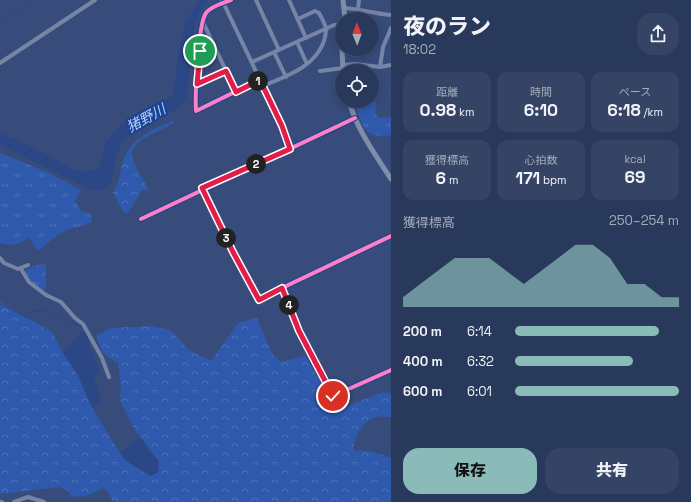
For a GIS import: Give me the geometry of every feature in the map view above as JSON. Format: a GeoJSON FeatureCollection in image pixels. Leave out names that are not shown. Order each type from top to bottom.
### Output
{"type":"FeatureCollection","features":[{"type":"Feature","properties":{"kind":"main road"},"geometry":{"type":"LineString","coordinates":[[343,0],[345,12]]}},
{"type":"Feature","properties":{"kind":"main road"},"geometry":{"type":"LineString","coordinates":[[351,108],[366,141],[391,179]]}},
{"type":"Feature","properties":{"kind":"street"},"geometry":{"type":"LineString","coordinates":[[1,61],[94,0]]}},
{"type":"Feature","properties":{"kind":"street"},"geometry":{"type":"LineString","coordinates":[[231,0],[209,9],[203,21],[196,111],[260,80]]}},
{"type":"Feature","properties":{"kind":"street"},"geometry":{"type":"LineString","coordinates":[[256,0],[279,50]]}},
{"type":"Feature","properties":{"kind":"street"},"geometry":{"type":"LineString","coordinates":[[289,0],[306,38]]}},
{"type":"Feature","properties":{"kind":"street"},"geometry":{"type":"LineString","coordinates":[[358,9],[360,0]]}},
{"type":"Feature","properties":{"kind":"street"},"geometry":{"type":"LineString","coordinates":[[223,2],[282,126],[290,149]]}},
{"type":"Feature","properties":{"kind":"street"},"geometry":{"type":"LineString","coordinates":[[345,8],[358,9],[372,14],[391,15]]}},
{"type":"Feature","properties":{"kind":"street"},"geometry":{"type":"LineString","coordinates":[[262,86],[286,77],[307,64],[316,57],[322,46],[326,28],[319,13],[315,11],[298,19]]}},
{"type":"Feature","properties":{"kind":"street"},"geometry":{"type":"LineString","coordinates":[[203,21],[236,92]]}},
{"type":"Feature","properties":{"kind":"street"},"geometry":{"type":"LineString","coordinates":[[252,62],[335,25]]}},
{"type":"Feature","properties":{"kind":"street"},"geometry":{"type":"LineString","coordinates":[[391,28],[383,48],[380,67],[391,65]]}},
{"type":"Feature","properties":{"kind":"street"},"geometry":{"type":"LineString","coordinates":[[297,42],[307,64]]}},
{"type":"Feature","properties":{"kind":"street"},"geometry":{"type":"LineString","coordinates":[[274,52],[286,77]]}},
{"type":"Feature","properties":{"kind":"street"},"geometry":{"type":"LineString","coordinates":[[320,70],[335,69]]}},
{"type":"Feature","properties":{"kind":"street"},"geometry":{"type":"LineString","coordinates":[[197,84],[226,71]]}},
{"type":"Feature","properties":{"kind":"street"},"geometry":{"type":"LineString","coordinates":[[141,219],[202,188],[355,118]]}},
{"type":"Feature","properties":{"kind":"street"},"geometry":{"type":"LineString","coordinates":[[202,188],[233,252],[259,300],[391,236]]}},
{"type":"Feature","properties":{"kind":"street"},"geometry":{"type":"LineString","coordinates":[[0,258],[4,262],[21,269],[30,282],[46,296],[61,302],[75,318],[83,324],[102,358],[109,377]]}},
{"type":"Feature","properties":{"kind":"street"},"geometry":{"type":"LineString","coordinates":[[21,269],[28,265]]}},
{"type":"Feature","properties":{"kind":"street"},"geometry":{"type":"LineString","coordinates":[[282,288],[299,331],[333,396],[391,370]]}},
{"type":"Feature","properties":{"kind":"street"},"geometry":{"type":"LineString","coordinates":[[14,502],[28,497],[44,502]]}},
{"type":"Feature","properties":{"kind":"green space"},"geometry":{"type":"Polygon","coordinates":[[[356,108],[375,108],[375,113],[378,118],[391,117],[391,135],[382,136],[369,133],[365,129],[356,108]]]}},
{"type":"Feature","properties":{"kind":"green space"},"geometry":{"type":"Polygon","coordinates":[[[175,121],[169,126],[144,138],[133,150],[132,156],[134,163],[149,190],[142,190],[128,213],[124,213],[113,193],[126,153],[137,140],[151,130],[175,121]]]}},
{"type":"Feature","properties":{"kind":"green space"},"geometry":{"type":"Polygon","coordinates":[[[0,153],[47,172],[81,190],[75,201],[81,211],[91,214],[92,222],[61,233],[38,251],[29,238],[15,245],[0,243],[0,153]]]}},
{"type":"Feature","properties":{"kind":"green space"},"geometry":{"type":"Polygon","coordinates":[[[43,264],[46,265],[45,290],[42,290],[31,281],[25,271],[33,266],[43,264]]]}},
{"type":"Feature","properties":{"kind":"green space"},"geometry":{"type":"Polygon","coordinates":[[[0,302],[52,332],[63,353],[78,375],[91,406],[120,453],[125,460],[145,473],[159,461],[135,430],[120,401],[121,389],[118,362],[109,358],[103,352],[99,345],[97,335],[111,328],[151,326],[170,330],[189,350],[211,361],[238,323],[257,318],[271,352],[280,362],[305,356],[329,396],[345,407],[383,392],[391,394],[391,417],[375,417],[366,422],[359,431],[355,442],[354,451],[368,451],[391,458],[391,502],[113,502],[108,491],[104,488],[89,495],[75,497],[71,496],[68,491],[60,487],[0,494],[0,302]]]}},
{"type":"Feature","properties":{"kind":"water","name":"猪野川"},"geometry":{"type":"Polygon","coordinates":[[[199,0],[208,0],[196,21],[193,33],[187,96],[182,104],[174,110],[131,133],[118,150],[112,180],[106,189],[100,191],[91,190],[0,145],[0,133],[37,149],[71,168],[82,172],[99,168],[105,144],[120,126],[137,114],[173,96],[178,57],[186,22],[199,0]]]}},
{"type":"Feature","properties":{"kind":"water"},"geometry":{"type":"Polygon","coordinates":[[[82,332],[86,333],[90,344],[89,346],[100,370],[95,377],[95,383],[102,402],[93,407],[91,406],[78,375],[63,353],[82,332]]]}},
{"type":"Feature","properties":{"kind":"water"},"geometry":{"type":"Polygon","coordinates":[[[139,438],[143,440],[148,450],[159,461],[158,472],[151,476],[125,460],[120,453],[139,438]]]}},
{"type":"Feature","properties":{"kind":"waterway"},"geometry":{"type":"LineString","coordinates":[[0,23],[34,0]]}},
{"type":"Feature","properties":{"kind":"waterway"},"geometry":{"type":"LineString","coordinates":[[0,304],[28,318],[30,311],[52,312],[82,328]]}},
{"type":"Feature","properties":{"kind":"cycle path"},"geometry":{"type":"LineString","coordinates":[[231,0],[211,8],[206,13],[203,20],[199,45],[196,111],[259,80]]}},
{"type":"Feature","properties":{"kind":"cycle path"},"geometry":{"type":"LineString","coordinates":[[141,219],[355,118]]}},
{"type":"Feature","properties":{"kind":"cycle path"},"geometry":{"type":"LineString","coordinates":[[202,189],[233,252],[259,299],[391,236]]}},
{"type":"Feature","properties":{"kind":"cycle path"},"geometry":{"type":"LineString","coordinates":[[282,288],[299,331],[333,396],[391,370]]}},
{"type":"Feature","properties":{"kind":"route"},"geometry":{"type":"LineString","coordinates":[[200,51],[197,84],[226,71],[236,92],[260,80],[282,126],[290,149],[202,188],[233,252],[259,300],[282,288],[299,331],[333,396]]}}]}
